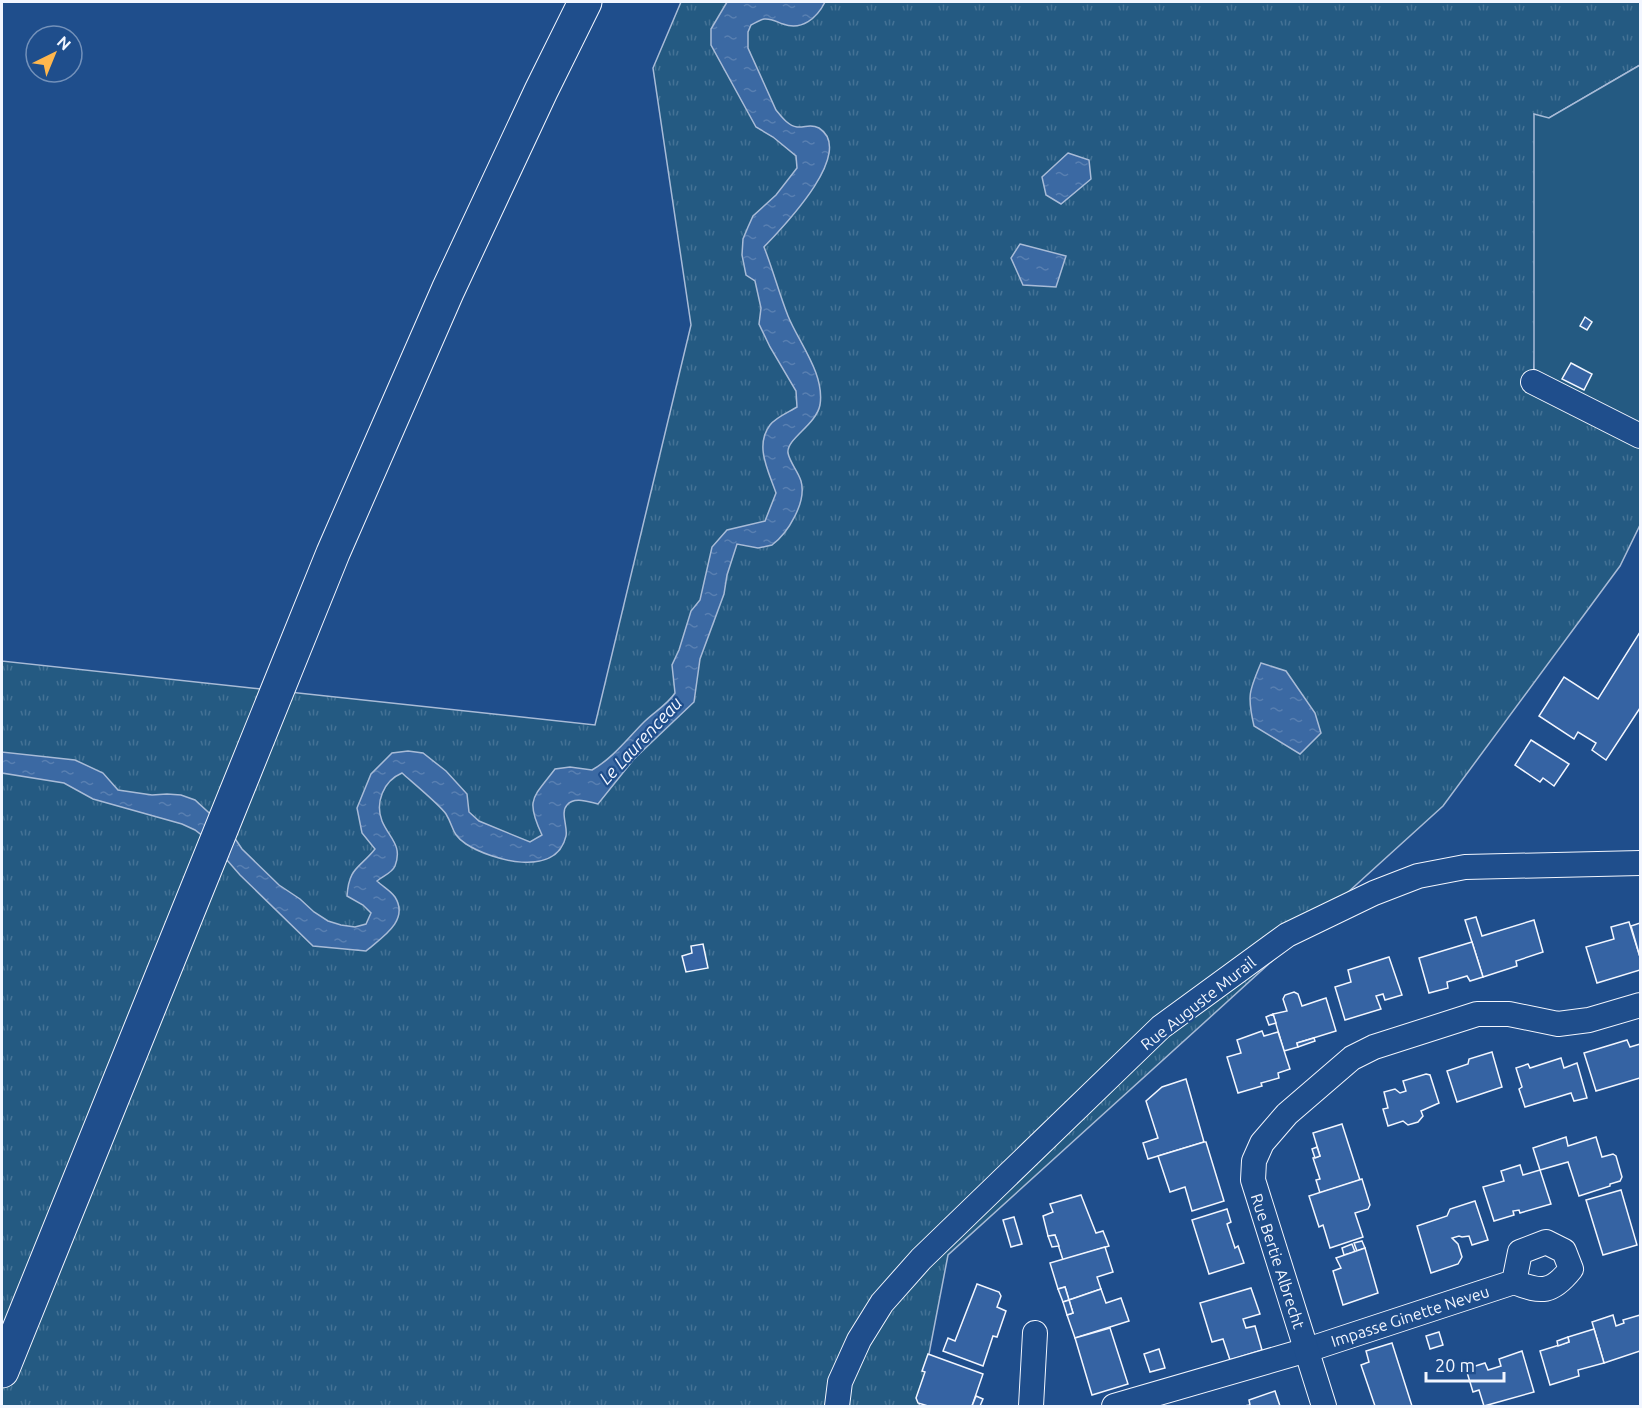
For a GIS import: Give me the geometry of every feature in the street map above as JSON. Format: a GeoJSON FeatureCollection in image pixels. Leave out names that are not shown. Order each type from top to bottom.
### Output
{"type":"FeatureCollection","features":[{"type":"Feature","properties":{"kind":"main road"},"geometry":{"type":"LineString","coordinates":[[3,1376],[333,553],[444,300],[585,2]]}},
{"type":"Feature","properties":{"kind":"street"},"geometry":{"type":"LineString","coordinates":[[1533,382],[1641,436]]}},
{"type":"Feature","properties":{"kind":"street","name":"Rue Auguste Murail"},"geometry":{"type":"LineString","coordinates":[[837,1407],[840,1382],[859,1340],[882,1303],[921,1259],[1161,1027],[1287,935],[1374,893],[1418,876],[1465,867],[1641,863]]}},
{"type":"Feature","properties":{"kind":"street","name":"Rue Bertie Albrecht"},"geometry":{"type":"LineString","coordinates":[[1324,1407],[1253,1180],[1254,1161],[1262,1143],[1287,1114],[1352,1058],[1374,1047],[1477,1014],[1509,1014],[1558,1024],[1589,1020],[1641,1005]]}},
{"type":"Feature","properties":{"kind":"street","name":"Impasse Ginette Neveu"},"geometry":{"type":"LineString","coordinates":[[1114,1407],[1306,1350],[1514,1282]]}},
{"type":"Feature","properties":{"kind":"street"},"geometry":{"type":"LineString","coordinates":[[1031,1407],[1035,1333]]}},
{"type":"Feature","properties":{"kind":"green space"},"geometry":{"type":"Polygon","coordinates":[[[681,2],[1640,2],[1640,65],[1549,118],[1533,382],[1640,442],[1640,525],[1620,566],[1443,806],[948,1255],[919,1406],[2,1406],[2,661],[595,725],[691,325],[653,68],[681,2]]]}},
{"type":"Feature","properties":{"kind":"green space"},"geometry":{"type":"Polygon","coordinates":[[[1640,65],[1640,440],[1534,369],[1534,114],[1549,118],[1640,65]]]}},
{"type":"Feature","properties":{"kind":"water","name":"Le Laurenceau"},"geometry":{"type":"Polygon","coordinates":[[[727,2],[825,2],[813,18],[803,24],[790,26],[764,19],[751,25],[748,32],[748,48],[776,110],[791,125],[819,128],[828,139],[829,154],[823,171],[812,190],[764,247],[788,316],[815,370],[821,393],[820,405],[813,419],[789,448],[789,457],[800,477],[802,489],[799,507],[790,525],[772,545],[758,548],[737,544],[727,575],[724,594],[700,659],[694,702],[634,759],[598,804],[578,800],[567,805],[564,812],[566,836],[560,849],[550,858],[537,862],[506,860],[477,850],[458,837],[443,810],[402,773],[385,787],[380,800],[382,821],[396,847],[397,859],[390,873],[377,881],[395,897],[399,906],[396,921],[386,935],[366,951],[313,946],[240,875],[213,844],[195,830],[182,824],[93,799],[64,783],[2,773],[2,752],[75,760],[103,773],[118,790],[152,795],[181,795],[195,800],[232,834],[242,849],[279,885],[328,921],[355,927],[366,924],[371,913],[363,905],[347,896],[348,886],[356,869],[375,849],[362,833],[357,808],[371,774],[392,753],[408,751],[423,753],[446,771],[467,794],[469,812],[479,821],[530,842],[542,835],[534,814],[534,799],[555,769],[570,767],[592,770],[600,765],[675,693],[672,665],[691,611],[700,600],[712,547],[727,530],[765,521],[776,493],[764,459],[765,433],[776,420],[797,407],[796,391],[759,324],[761,308],[755,281],[746,275],[742,255],[743,239],[753,216],[776,195],[797,168],[796,156],[773,137],[756,127],[711,45],[711,29],[727,2]]]}},
{"type":"Feature","properties":{"kind":"water"},"geometry":{"type":"Polygon","coordinates":[[[1068,153],[1089,160],[1091,179],[1061,204],[1046,195],[1042,177],[1068,153]]]}},
{"type":"Feature","properties":{"kind":"water"},"geometry":{"type":"Polygon","coordinates":[[[1020,244],[1066,256],[1056,287],[1023,285],[1011,258],[1020,244]]]}},
{"type":"Feature","properties":{"kind":"water"},"geometry":{"type":"Polygon","coordinates":[[[1261,663],[1286,671],[1315,713],[1321,733],[1300,754],[1254,726],[1250,694],[1261,663]]]}},
{"type":"Feature","properties":{"kind":"building"},"geometry":{"type":"Polygon","coordinates":[[[1585,317],[1592,322],[1587,330],[1580,326],[1585,317]]]}},
{"type":"Feature","properties":{"kind":"building"},"geometry":{"type":"Polygon","coordinates":[[[1571,363],[1592,374],[1584,390],[1562,379],[1571,363]]]}},
{"type":"Feature","properties":{"kind":"building"},"geometry":{"type":"Polygon","coordinates":[[[1640,632],[1640,708],[1606,760],[1592,750],[1596,743],[1578,732],[1574,739],[1539,716],[1564,677],[1598,699],[1640,632]]]}},
{"type":"Feature","properties":{"kind":"building"},"geometry":{"type":"Polygon","coordinates":[[[1531,740],[1569,764],[1554,786],[1543,778],[1540,782],[1515,765],[1531,740]]]}},
{"type":"Feature","properties":{"kind":"building"},"geometry":{"type":"Polygon","coordinates":[[[1476,917],[1482,936],[1534,920],[1543,952],[1516,961],[1517,966],[1483,977],[1465,920],[1476,917]]]}},
{"type":"Feature","properties":{"kind":"building"},"geometry":{"type":"Polygon","coordinates":[[[1629,922],[1640,957],[1640,970],[1597,983],[1586,947],[1614,939],[1611,927],[1629,922]]]}},
{"type":"Feature","properties":{"kind":"building"},"geometry":{"type":"Polygon","coordinates":[[[1640,923],[1640,957],[1631,926],[1640,923]]]}},
{"type":"Feature","properties":{"kind":"building"},"geometry":{"type":"Polygon","coordinates":[[[1472,942],[1483,977],[1470,981],[1467,976],[1447,982],[1448,988],[1429,993],[1419,958],[1472,942]]]}},
{"type":"Feature","properties":{"kind":"building"},"geometry":{"type":"Polygon","coordinates":[[[703,944],[708,968],[686,972],[682,956],[692,953],[691,946],[703,944]]]}},
{"type":"Feature","properties":{"kind":"building"},"geometry":{"type":"Polygon","coordinates":[[[1389,957],[1402,995],[1385,1000],[1383,994],[1376,996],[1381,1009],[1345,1020],[1335,987],[1351,982],[1348,970],[1389,957]]]}},
{"type":"Feature","properties":{"kind":"building"},"geometry":{"type":"Polygon","coordinates":[[[1294,992],[1298,994],[1302,1006],[1326,998],[1336,1031],[1297,1043],[1298,1047],[1284,1051],[1273,1014],[1287,1011],[1283,999],[1285,995],[1294,992]]]}},
{"type":"Feature","properties":{"kind":"building"},"geometry":{"type":"Polygon","coordinates":[[[1273,1014],[1276,1023],[1269,1025],[1266,1017],[1273,1014]]]}},
{"type":"Feature","properties":{"kind":"building"},"geometry":{"type":"Polygon","coordinates":[[[1262,1031],[1264,1036],[1278,1032],[1290,1069],[1278,1073],[1279,1078],[1261,1083],[1262,1086],[1238,1093],[1227,1057],[1241,1053],[1237,1040],[1262,1031]]]}},
{"type":"Feature","properties":{"kind":"building"},"geometry":{"type":"Polygon","coordinates":[[[1314,1038],[1315,1041],[1298,1047],[1297,1043],[1314,1038]]]}},
{"type":"Feature","properties":{"kind":"building"},"geometry":{"type":"Polygon","coordinates":[[[1627,1040],[1630,1047],[1640,1044],[1640,1078],[1596,1091],[1584,1053],[1627,1040]]]}},
{"type":"Feature","properties":{"kind":"building"},"geometry":{"type":"Polygon","coordinates":[[[1492,1052],[1502,1087],[1457,1102],[1447,1071],[1468,1064],[1469,1059],[1492,1052]]]}},
{"type":"Feature","properties":{"kind":"building"},"geometry":{"type":"Polygon","coordinates":[[[1561,1058],[1564,1068],[1577,1063],[1587,1098],[1574,1101],[1571,1093],[1525,1107],[1516,1068],[1528,1064],[1530,1068],[1561,1058]]]}},
{"type":"Feature","properties":{"kind":"building"},"geometry":{"type":"Polygon","coordinates":[[[1426,1074],[1430,1075],[1439,1103],[1421,1111],[1423,1116],[1418,1122],[1408,1125],[1403,1121],[1388,1126],[1383,1109],[1388,1108],[1384,1092],[1395,1089],[1400,1093],[1406,1091],[1403,1081],[1426,1074]]]}},
{"type":"Feature","properties":{"kind":"building"},"geometry":{"type":"Polygon","coordinates":[[[1186,1079],[1204,1142],[1148,1159],[1143,1143],[1158,1138],[1146,1101],[1162,1087],[1186,1079]]]}},
{"type":"Feature","properties":{"kind":"building"},"geometry":{"type":"Polygon","coordinates":[[[1342,1124],[1360,1180],[1320,1193],[1316,1180],[1320,1179],[1313,1158],[1320,1156],[1313,1133],[1342,1124]]]}},
{"type":"Feature","properties":{"kind":"building"},"geometry":{"type":"Polygon","coordinates":[[[1566,1137],[1568,1146],[1596,1137],[1602,1157],[1613,1154],[1616,1156],[1622,1177],[1620,1181],[1579,1196],[1568,1162],[1540,1170],[1533,1148],[1566,1137]]]}},
{"type":"Feature","properties":{"kind":"building"},"geometry":{"type":"Polygon","coordinates":[[[1206,1142],[1224,1201],[1192,1211],[1185,1187],[1170,1192],[1158,1156],[1206,1142]]]}},
{"type":"Feature","properties":{"kind":"building"},"geometry":{"type":"Polygon","coordinates":[[[1317,1147],[1320,1156],[1315,1158],[1312,1149],[1317,1147]]]}},
{"type":"Feature","properties":{"kind":"building"},"geometry":{"type":"Polygon","coordinates":[[[1520,1165],[1523,1175],[1540,1170],[1551,1204],[1520,1213],[1519,1210],[1513,1211],[1514,1215],[1494,1221],[1483,1187],[1504,1181],[1501,1171],[1520,1165]]]}},
{"type":"Feature","properties":{"kind":"building"},"geometry":{"type":"Polygon","coordinates":[[[1362,1179],[1370,1205],[1368,1209],[1355,1213],[1363,1237],[1330,1248],[1323,1225],[1319,1227],[1309,1196],[1362,1179]]]}},
{"type":"Feature","properties":{"kind":"building"},"geometry":{"type":"Polygon","coordinates":[[[1621,1190],[1637,1245],[1603,1255],[1586,1200],[1621,1190]]]}},
{"type":"Feature","properties":{"kind":"building"},"geometry":{"type":"Polygon","coordinates":[[[1081,1195],[1096,1233],[1103,1231],[1109,1246],[1063,1260],[1055,1235],[1048,1236],[1043,1216],[1053,1212],[1050,1204],[1081,1195]]]}},
{"type":"Feature","properties":{"kind":"building"},"geometry":{"type":"Polygon","coordinates":[[[1475,1201],[1488,1240],[1472,1245],[1469,1236],[1452,1238],[1458,1244],[1462,1257],[1458,1264],[1431,1273],[1417,1226],[1447,1216],[1450,1209],[1475,1201]]]}},
{"type":"Feature","properties":{"kind":"building"},"geometry":{"type":"Polygon","coordinates":[[[1227,1209],[1231,1222],[1227,1224],[1235,1248],[1238,1246],[1244,1263],[1209,1274],[1192,1220],[1227,1209]]]}},
{"type":"Feature","properties":{"kind":"building"},"geometry":{"type":"Polygon","coordinates":[[[1014,1217],[1022,1244],[1011,1247],[1003,1220],[1014,1217]]]}},
{"type":"Feature","properties":{"kind":"building"},"geometry":{"type":"Polygon","coordinates":[[[1055,1235],[1059,1246],[1052,1247],[1048,1236],[1055,1235]]]}},
{"type":"Feature","properties":{"kind":"building"},"geometry":{"type":"Polygon","coordinates":[[[1362,1241],[1365,1248],[1357,1251],[1354,1243],[1362,1241]]]}},
{"type":"Feature","properties":{"kind":"building"},"geometry":{"type":"Polygon","coordinates":[[[1352,1244],[1355,1252],[1344,1255],[1342,1248],[1352,1244]]]}},
{"type":"Feature","properties":{"kind":"building"},"geometry":{"type":"Polygon","coordinates":[[[1105,1247],[1113,1272],[1097,1277],[1101,1289],[1069,1300],[1065,1287],[1058,1289],[1050,1263],[1105,1247]]]}},
{"type":"Feature","properties":{"kind":"building"},"geometry":{"type":"Polygon","coordinates":[[[1365,1248],[1378,1293],[1343,1305],[1333,1271],[1341,1268],[1336,1258],[1365,1248]]]}},
{"type":"Feature","properties":{"kind":"building"},"geometry":{"type":"Polygon","coordinates":[[[977,1284],[999,1292],[1001,1296],[997,1307],[1006,1311],[997,1337],[993,1336],[983,1366],[943,1351],[948,1338],[955,1341],[977,1284]]]}},
{"type":"Feature","properties":{"kind":"building"},"geometry":{"type":"Polygon","coordinates":[[[1065,1287],[1069,1300],[1063,1302],[1058,1289],[1065,1287]]]}},
{"type":"Feature","properties":{"kind":"building"},"geometry":{"type":"Polygon","coordinates":[[[1251,1288],[1260,1314],[1243,1319],[1246,1328],[1255,1326],[1262,1350],[1230,1360],[1223,1339],[1212,1342],[1200,1303],[1251,1288]]]}},
{"type":"Feature","properties":{"kind":"building"},"geometry":{"type":"Polygon","coordinates":[[[1101,1289],[1106,1303],[1121,1298],[1129,1321],[1075,1338],[1067,1315],[1073,1313],[1069,1300],[1101,1289]]]}},
{"type":"Feature","properties":{"kind":"building"},"geometry":{"type":"Polygon","coordinates":[[[1069,1300],[1073,1313],[1067,1315],[1063,1302],[1069,1300]]]}},
{"type":"Feature","properties":{"kind":"building"},"geometry":{"type":"Polygon","coordinates":[[[1613,1315],[1616,1326],[1624,1323],[1623,1320],[1640,1315],[1640,1351],[1604,1363],[1592,1322],[1613,1315]]]}},
{"type":"Feature","properties":{"kind":"building"},"geometry":{"type":"Polygon","coordinates":[[[1110,1328],[1128,1384],[1092,1395],[1075,1338],[1110,1328]]]}},
{"type":"Feature","properties":{"kind":"building"},"geometry":{"type":"Polygon","coordinates":[[[1594,1329],[1604,1363],[1578,1370],[1579,1376],[1550,1385],[1540,1351],[1569,1342],[1568,1337],[1594,1329]]]}},
{"type":"Feature","properties":{"kind":"building"},"geometry":{"type":"Polygon","coordinates":[[[1439,1332],[1443,1345],[1430,1349],[1426,1336],[1439,1332]]]}},
{"type":"Feature","properties":{"kind":"building"},"geometry":{"type":"Polygon","coordinates":[[[1568,1337],[1569,1342],[1558,1346],[1557,1341],[1568,1337]]]}},
{"type":"Feature","properties":{"kind":"building"},"geometry":{"type":"Polygon","coordinates":[[[1392,1343],[1412,1406],[1375,1406],[1361,1365],[1369,1362],[1366,1351],[1392,1343]]]}},
{"type":"Feature","properties":{"kind":"building"},"geometry":{"type":"Polygon","coordinates":[[[1159,1349],[1165,1368],[1150,1372],[1144,1354],[1159,1349]]]}},
{"type":"Feature","properties":{"kind":"building"},"geometry":{"type":"Polygon","coordinates":[[[1522,1351],[1534,1392],[1484,1406],[1479,1390],[1473,1392],[1466,1369],[1485,1363],[1488,1370],[1501,1366],[1499,1359],[1522,1351]]]}},
{"type":"Feature","properties":{"kind":"building"},"geometry":{"type":"Polygon","coordinates":[[[928,1354],[983,1374],[972,1406],[928,1406],[918,1403],[916,1398],[925,1372],[922,1371],[928,1354]]]}},
{"type":"Feature","properties":{"kind":"building"},"geometry":{"type":"Polygon","coordinates":[[[1275,1391],[1280,1406],[1244,1406],[1250,1405],[1249,1400],[1275,1391]]]}},
{"type":"Feature","properties":{"kind":"building"},"geometry":{"type":"Polygon","coordinates":[[[976,1396],[983,1399],[980,1406],[972,1406],[976,1396]]]}}]}
